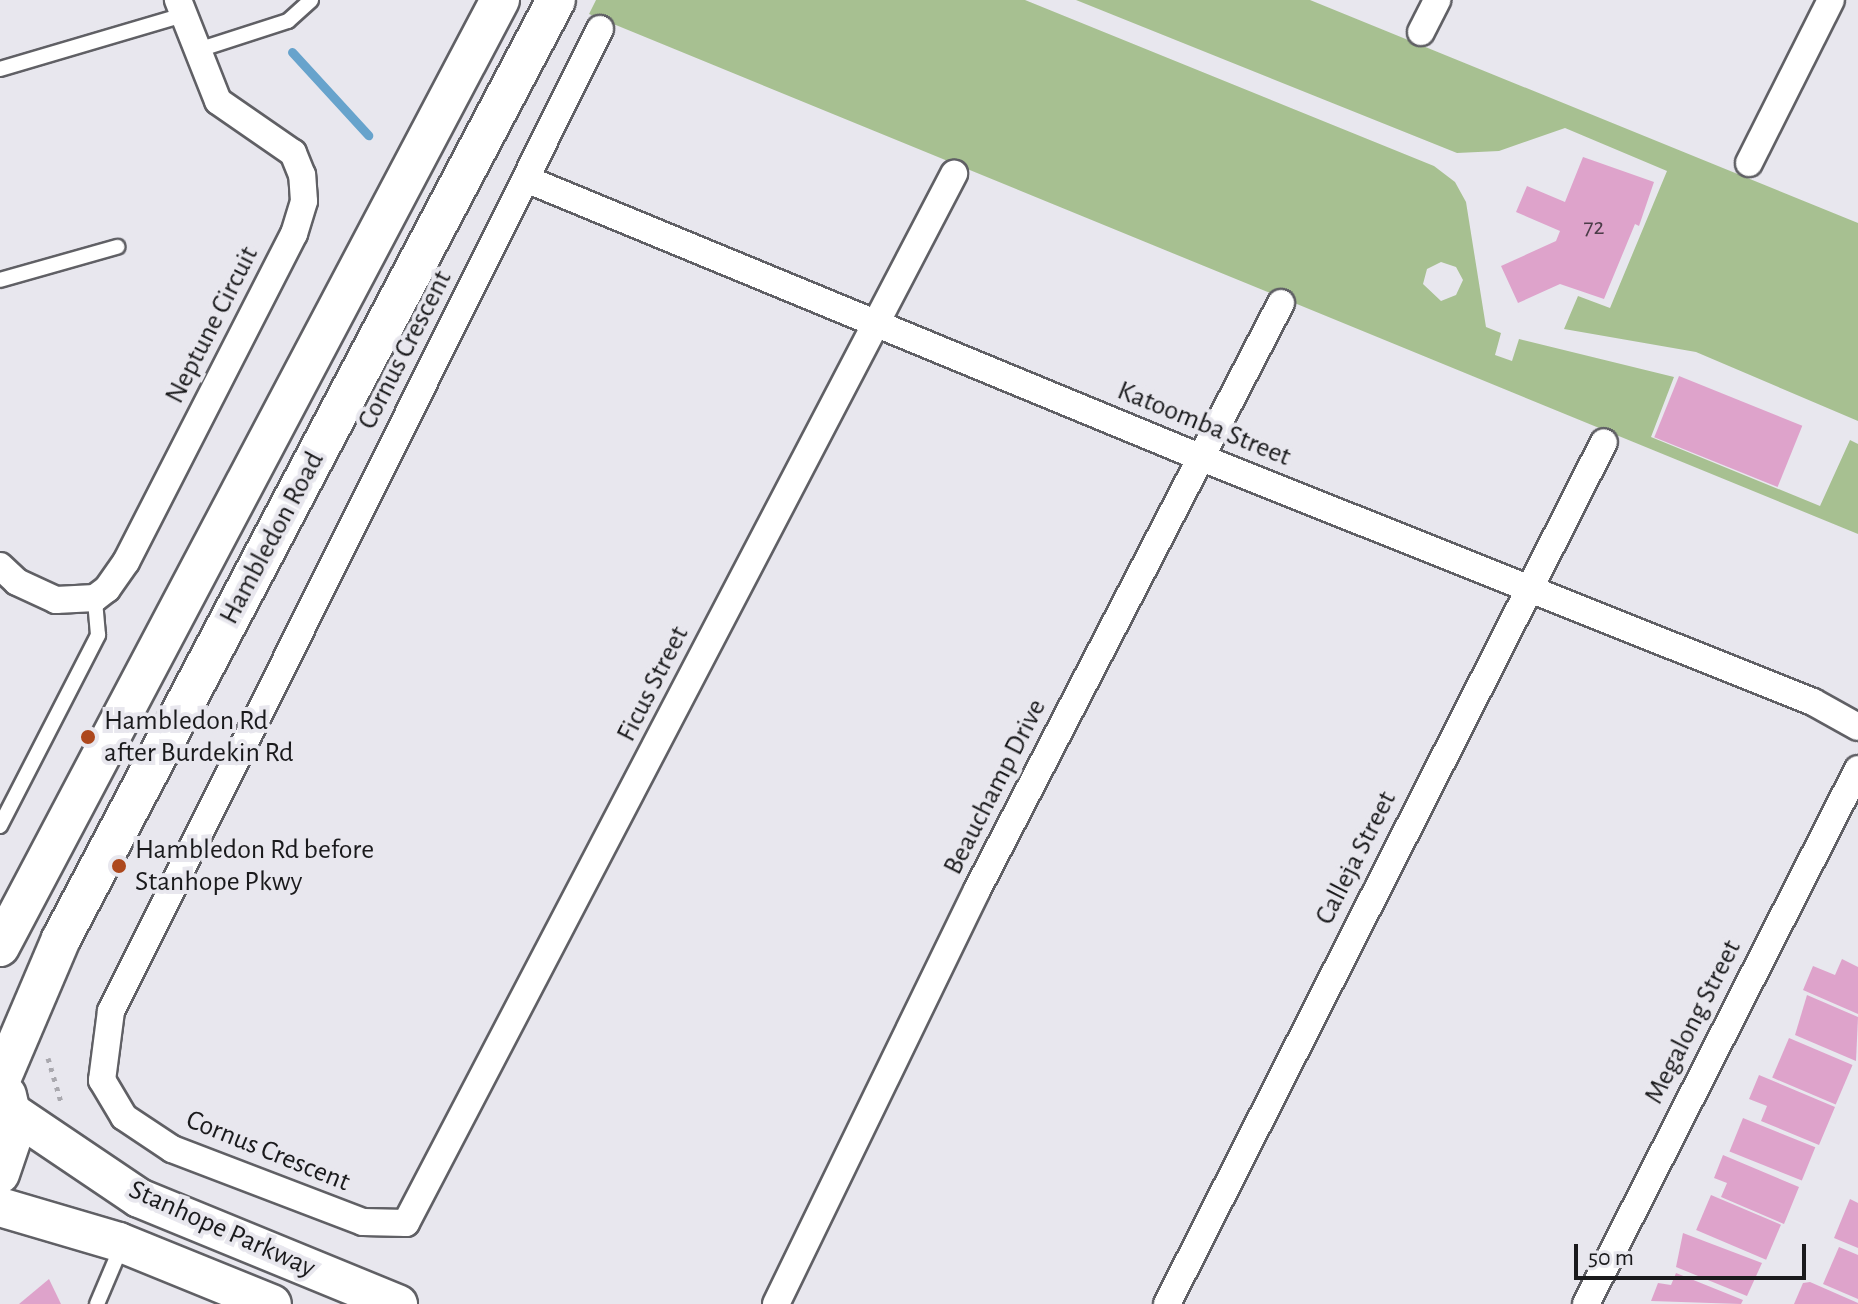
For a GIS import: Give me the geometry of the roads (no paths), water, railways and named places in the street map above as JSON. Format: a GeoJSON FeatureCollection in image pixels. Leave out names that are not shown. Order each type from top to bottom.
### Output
{"type":"FeatureCollection","features":[{"type":"Feature","properties":{"kind":"main road","name":"Hambledon Road"},"geometry":{"type":"LineString","coordinates":[[0,947],[500,0]]}},
{"type":"Feature","properties":{"kind":"main road","name":"Hambledon Road"},"geometry":{"type":"LineString","coordinates":[[0,1174],[13,1147],[4,1092],[61,939],[556,0]]}},
{"type":"Feature","properties":{"kind":"main road","name":"Stanhope Parkway"},"geometry":{"type":"LineString","coordinates":[[4,1092],[139,1198],[398,1304]]}},
{"type":"Feature","properties":{"kind":"main road","name":"Stanhope Parkway"},"geometry":{"type":"LineString","coordinates":[[0,1207],[123,1243],[272,1304]]}},
{"type":"Feature","properties":{"kind":"street"},"geometry":{"type":"LineString","coordinates":[[1421,32],[1437,0]]}},
{"type":"Feature","properties":{"kind":"street"},"geometry":{"type":"LineString","coordinates":[[1749,163],[1831,0]]}},
{"type":"Feature","properties":{"kind":"street","name":"Neptune Circuit"},"geometry":{"type":"LineString","coordinates":[[95,598],[126,562],[294,234],[304,201],[302,175],[293,153],[218,101],[195,51],[181,7]]}},
{"type":"Feature","properties":{"kind":"street","name":"Cornus Crescent"},"geometry":{"type":"LineString","coordinates":[[406,1223],[363,1222],[172,1149],[124,1117],[102,1080],[103,1047],[111,1011],[600,29]]}},
{"type":"Feature","properties":{"kind":"street","name":"Ficus Street"},"geometry":{"type":"LineString","coordinates":[[406,1223],[954,174]]}},
{"type":"Feature","properties":{"kind":"street","name":"Katoomba Street"},"geometry":{"type":"LineString","coordinates":[[526,179],[1202,458],[1813,702],[1858,727]]}},
{"type":"Feature","properties":{"kind":"street","name":"Beauchamp Drive"},"geometry":{"type":"LineString","coordinates":[[776,1304],[977,890],[1281,303]]}},
{"type":"Feature","properties":{"kind":"street","name":"Calleja Street"},"geometry":{"type":"LineString","coordinates":[[1167,1304],[1604,442]]}},
{"type":"Feature","properties":{"kind":"street"},"geometry":{"type":"LineString","coordinates":[[0,566],[17,582],[56,600],[95,598]]}},
{"type":"Feature","properties":{"kind":"street","name":"Megalong Street"},"geometry":{"type":"LineString","coordinates":[[1586,1304],[1858,769]]}},
{"type":"Feature","properties":{"kind":"lane"},"geometry":{"type":"LineString","coordinates":[[195,51],[288,21],[311,0]]}},
{"type":"Feature","properties":{"kind":"lane"},"geometry":{"type":"LineString","coordinates":[[0,69],[181,7]]}},
{"type":"Feature","properties":{"kind":"lane"},"geometry":{"type":"LineString","coordinates":[[0,280],[117,247]]}},
{"type":"Feature","properties":{"kind":"lane"},"geometry":{"type":"LineString","coordinates":[[0,826],[98,635],[95,598]]}},
{"type":"Feature","properties":{"kind":"lane"},"geometry":{"type":"LineString","coordinates":[[97,1304],[123,1243]]}},
{"type":"Feature","properties":{"kind":"waterway"},"geometry":{"type":"LineString","coordinates":[[292,52],[368,135]]}},
{"type":"Feature","properties":{"kind":"place","name":"Hambledon Rd after Burdekin Rd"},"geometry":{"type":"Point","coordinates":[88,737]}},
{"type":"Feature","properties":{"kind":"place","name":"Hambledon Rd before Stanhope Pkwy"},"geometry":{"type":"Point","coordinates":[119,866]}}]}
